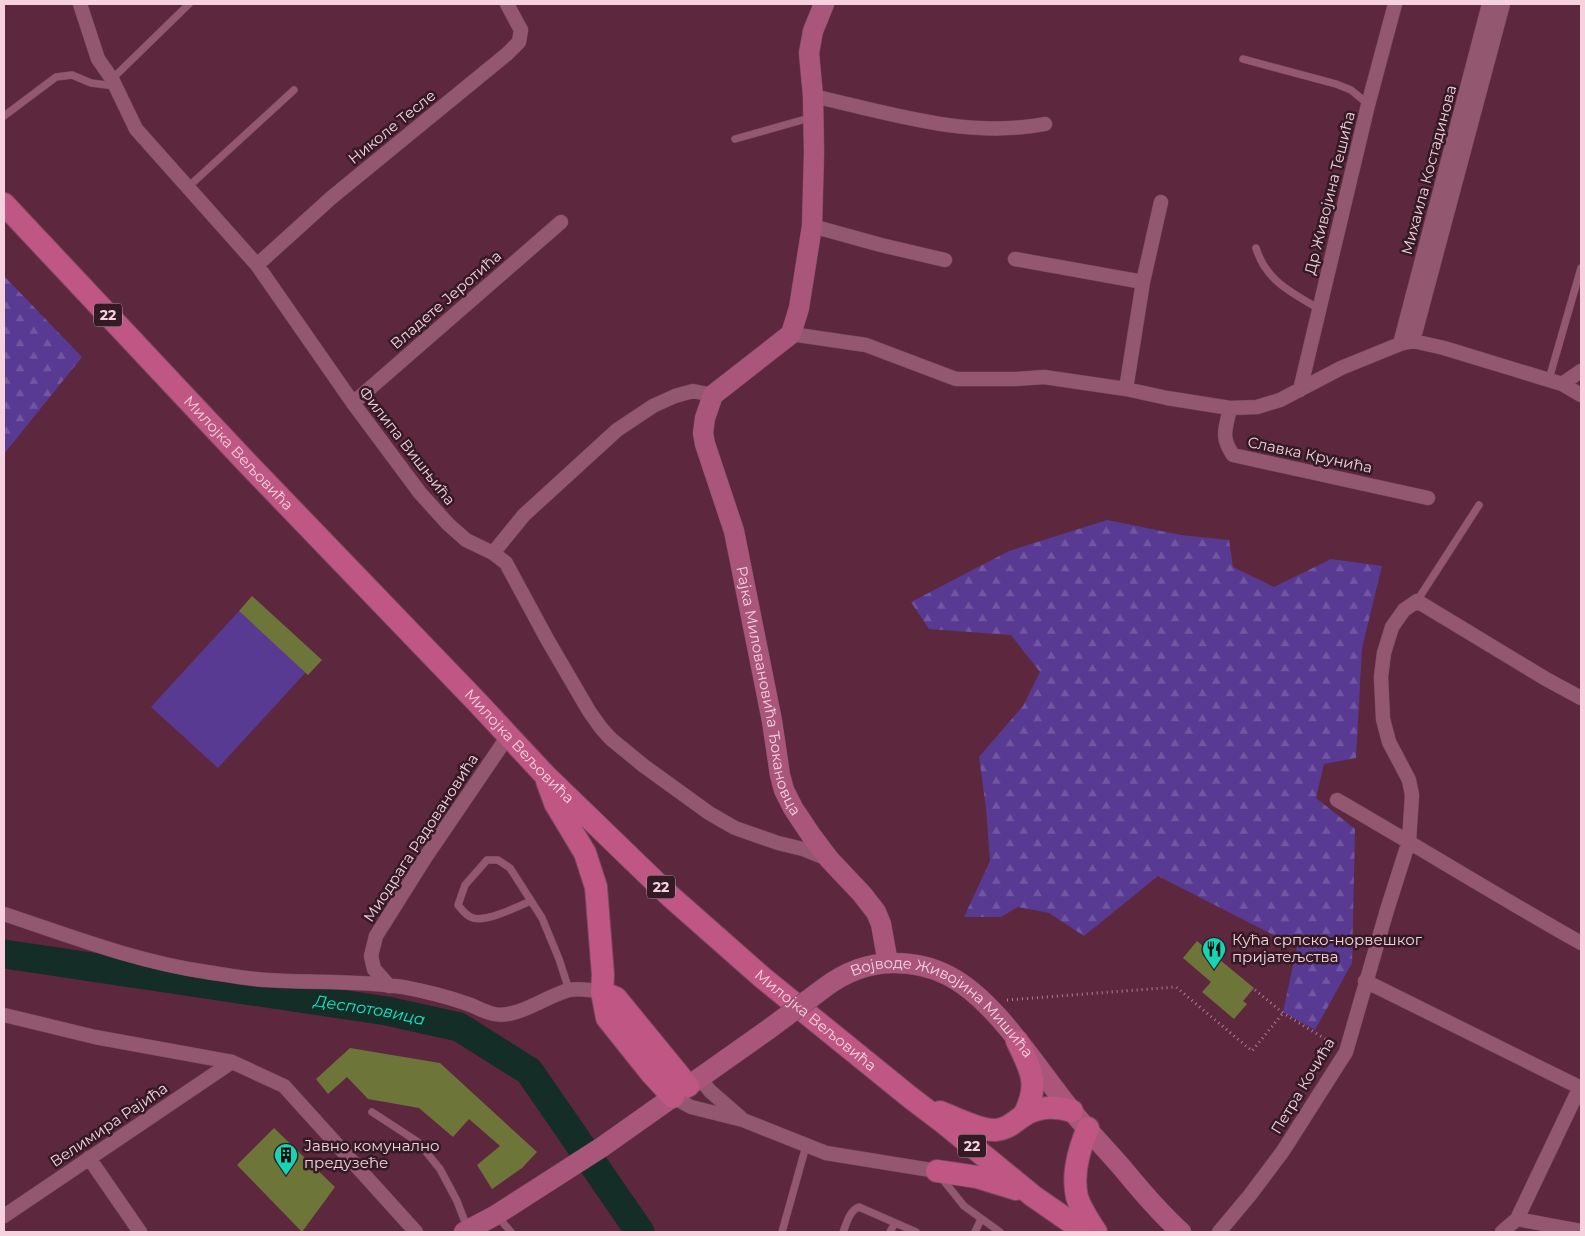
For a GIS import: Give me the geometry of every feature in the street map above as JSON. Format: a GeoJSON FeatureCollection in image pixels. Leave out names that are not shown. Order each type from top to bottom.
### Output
{"type":"FeatureCollection","features":[{"type":"Feature","properties":{"kind":"main road","name":"Милојка Вељовића"},"geometry":{"type":"LineString","coordinates":[[4,204],[248,464],[545,775],[687,912],[763,978],[911,1098],[1033,1196],[1085,1232]]}},
{"type":"Feature","properties":{"kind":"main road"},"geometry":{"type":"LineString","coordinates":[[545,775],[555,803],[585,853],[591,870],[598,903],[602,992],[607,1018],[651,1073],[687,1087]]}},
{"type":"Feature","properties":{"kind":"main road"},"geometry":{"type":"LineString","coordinates":[[1017,1040],[1030,1066],[1032,1083],[1031,1101],[1024,1115]]}},
{"type":"Feature","properties":{"kind":"main road"},"geometry":{"type":"LineString","coordinates":[[911,1098],[940,1112],[989,1130],[999,1130],[1038,1109],[1059,1107],[1072,1111]]}},
{"type":"Feature","properties":{"kind":"main road"},"geometry":{"type":"LineString","coordinates":[[1088,1128],[1081,1143],[1075,1182],[1078,1198],[1096,1232]]}},
{"type":"Feature","properties":{"kind":"main road"},"geometry":{"type":"LineString","coordinates":[[937,1171],[989,1180],[1008,1185],[1033,1196]]}},
{"type":"Feature","properties":{"kind":"street","name":"Филипа Вишњића"},"geometry":{"type":"LineString","coordinates":[[80,4],[98,59],[113,83],[136,129],[257,265],[353,403],[420,493],[448,524],[466,540],[493,553],[506,563],[589,711],[601,728],[611,739],[644,766],[709,813],[735,828],[778,844],[803,849],[829,860]]}},
{"type":"Feature","properties":{"kind":"street","name":"Николе Тесле"},"geometry":{"type":"LineString","coordinates":[[257,265],[331,198],[507,54],[519,42],[521,30],[507,4]]}},
{"type":"Feature","properties":{"kind":"street"},"geometry":{"type":"LineString","coordinates":[[493,553],[524,515],[617,430],[653,406],[675,396],[693,391],[713,395],[791,334],[799,308],[812,226],[813,96],[809,53],[814,31],[824,4]]}},
{"type":"Feature","properties":{"kind":"street","name":"Др Живојина Тешића"},"geometry":{"type":"LineString","coordinates":[[1300,390],[1368,105],[1395,4]]}},
{"type":"Feature","properties":{"kind":"street","name":"Михаила Костадинова"},"geometry":{"type":"LineString","coordinates":[[1407,342],[1489,4]]}},
{"type":"Feature","properties":{"kind":"street","name":"Михаила Костадинова"},"geometry":{"type":"LineString","coordinates":[[1407,342],[1503,4]]}},
{"type":"Feature","properties":{"kind":"street"},"geometry":{"type":"LineString","coordinates":[[813,96],[950,126],[987,129],[1021,128],[1045,124]]}},
{"type":"Feature","properties":{"kind":"street"},"geometry":{"type":"LineString","coordinates":[[1126,389],[1143,282],[1161,202]]}},
{"type":"Feature","properties":{"kind":"street","name":"Владете Јеротића"},"geometry":{"type":"LineString","coordinates":[[353,403],[561,222]]}},
{"type":"Feature","properties":{"kind":"street"},"geometry":{"type":"LineString","coordinates":[[812,226],[945,260]]}},
{"type":"Feature","properties":{"kind":"street"},"geometry":{"type":"LineString","coordinates":[[1015,259],[1143,282]]}},
{"type":"Feature","properties":{"kind":"street"},"geometry":{"type":"LineString","coordinates":[[791,334],[866,345],[956,379],[1015,380],[1044,377],[1126,389],[1230,408],[1257,407],[1280,400],[1342,368],[1407,342],[1444,348],[1555,381],[1581,395]]}},
{"type":"Feature","properties":{"kind":"street"},"geometry":{"type":"LineString","coordinates":[[1555,381],[1581,371]]}},
{"type":"Feature","properties":{"kind":"street","name":"Рајка Миловановића Ђокановца"},"geometry":{"type":"LineString","coordinates":[[713,395],[705,418],[703,433],[734,531],[784,790],[793,808],[829,860],[862,894],[876,912],[881,924],[888,963]]}},
{"type":"Feature","properties":{"kind":"street","name":"Славка Крунића"},"geometry":{"type":"LineString","coordinates":[[1230,408],[1224,434],[1226,444],[1233,455],[1428,498]]}},
{"type":"Feature","properties":{"kind":"street"},"geometry":{"type":"LineString","coordinates":[[1417,601],[1546,680],[1581,698]]}},
{"type":"Feature","properties":{"kind":"street","name":"Петра Кочића"},"geometry":{"type":"LineString","coordinates":[[1219,1232],[1283,1151],[1346,1052],[1365,981],[1410,841],[1412,795],[1409,780],[1389,742],[1383,719],[1381,677],[1384,653],[1392,627],[1404,610],[1417,601]]}},
{"type":"Feature","properties":{"kind":"street","name":"Миодрага Радовановића"},"geometry":{"type":"LineString","coordinates":[[389,986],[374,969],[371,956],[376,936],[425,858],[508,736]]}},
{"type":"Feature","properties":{"kind":"street"},"geometry":{"type":"LineString","coordinates":[[1337,800],[1410,841],[1516,907],[1581,943]]}},
{"type":"Feature","properties":{"kind":"street"},"geometry":{"type":"LineString","coordinates":[[4,914],[104,947],[153,961],[205,972],[266,980],[389,986],[430,993],[494,1014],[510,1013],[569,990],[586,989],[602,992]]}},
{"type":"Feature","properties":{"kind":"street","name":"Војводе Живојина Мишића"},"geometry":{"type":"LineString","coordinates":[[466,1231],[496,1215],[602,1147],[839,977],[864,967],[888,963],[916,965],[939,971],[964,985],[984,1002],[1017,1040],[1072,1111],[1180,1232]]}},
{"type":"Feature","properties":{"kind":"street"},"geometry":{"type":"LineString","coordinates":[[1365,981],[1580,1087],[1517,1219],[1502,1232]]}},
{"type":"Feature","properties":{"kind":"street"},"geometry":{"type":"LineString","coordinates":[[4,1015],[95,1037],[232,1062],[284,1086],[416,1232]]}},
{"type":"Feature","properties":{"kind":"street","name":"Велимира Рајића"},"geometry":{"type":"LineString","coordinates":[[4,1216],[232,1062]]}},
{"type":"Feature","properties":{"kind":"street"},"geometry":{"type":"LineString","coordinates":[[743,1120],[710,1091],[687,1087],[691,1107],[743,1120],[826,1153],[937,1171]]}},
{"type":"Feature","properties":{"kind":"street"},"geometry":{"type":"LineString","coordinates":[[89,1158],[140,1232]]}},
{"type":"Feature","properties":{"kind":"street"},"geometry":{"type":"LineString","coordinates":[[1517,1219],[1581,1231]]}},
{"type":"Feature","properties":{"kind":"lane"},"geometry":{"type":"LineString","coordinates":[[4,116],[56,77],[72,75],[92,83],[113,83],[189,4]]}},
{"type":"Feature","properties":{"kind":"lane"},"geometry":{"type":"LineString","coordinates":[[1244,58],[1336,84],[1351,90],[1368,105]]}},
{"type":"Feature","properties":{"kind":"lane"},"geometry":{"type":"LineString","coordinates":[[187,188],[294,90]]}},
{"type":"Feature","properties":{"kind":"lane"},"geometry":{"type":"LineString","coordinates":[[735,139],[813,117]]}},
{"type":"Feature","properties":{"kind":"lane"},"geometry":{"type":"LineString","coordinates":[[1256,248],[1260,262],[1269,274],[1319,309]]}},
{"type":"Feature","properties":{"kind":"lane"},"geometry":{"type":"LineString","coordinates":[[1555,381],[1581,268]]}},
{"type":"Feature","properties":{"kind":"lane"},"geometry":{"type":"LineString","coordinates":[[1417,601],[1479,505]]}},
{"type":"Feature","properties":{"kind":"lane"},"geometry":{"type":"LineString","coordinates":[[531,901],[483,919],[471,918],[458,905],[465,885],[488,860],[498,860],[510,868],[542,918],[559,959],[569,990]]}},
{"type":"Feature","properties":{"kind":"lane"},"geometry":{"type":"LineString","coordinates":[[372,1112],[418,1142],[440,1170],[457,1201],[466,1231]]}},
{"type":"Feature","properties":{"kind":"lane"},"geometry":{"type":"LineString","coordinates":[[782,1232],[806,1146]]}},
{"type":"Feature","properties":{"kind":"lane"},"geometry":{"type":"LineString","coordinates":[[937,1171],[964,1206],[1000,1232]]}},
{"type":"Feature","properties":{"kind":"lane"},"geometry":{"type":"LineString","coordinates":[[843,1232],[849,1216],[855,1208],[859,1207],[916,1232]]}},
{"type":"Feature","properties":{"kind":"lane"},"geometry":{"type":"LineString","coordinates":[[496,1215],[511,1232]]}},
{"type":"Feature","properties":{"kind":"lane"},"geometry":{"type":"LineString","coordinates":[[975,1232],[981,1219]]}},
{"type":"Feature","properties":{"kind":"lane"},"geometry":{"type":"LineString","coordinates":[[890,1232],[895,1223]]}},
{"type":"Feature","properties":{"kind":"path"},"geometry":{"type":"LineString","coordinates":[[984,1002],[1176,987],[1252,1051],[1283,1012]]}},
{"type":"Feature","properties":{"kind":"path"},"geometry":{"type":"LineString","coordinates":[[1255,990],[1283,1012],[1346,1052]]}},
{"type":"Feature","properties":{"kind":"green space"},"geometry":{"type":"Polygon","coordinates":[[[4,276],[82,357],[4,454],[4,276]]]}},
{"type":"Feature","properties":{"kind":"green space"},"geometry":{"type":"Polygon","coordinates":[[[1107,520],[1181,535],[1229,540],[1233,567],[1274,587],[1331,559],[1382,566],[1362,648],[1356,758],[1324,764],[1316,798],[1355,829],[1352,963],[1315,1030],[1283,1012],[1297,947],[1158,876],[1084,936],[1049,913],[1018,907],[1001,917],[964,917],[990,861],[986,808],[979,757],[1023,706],[1040,672],[1011,635],[929,629],[911,602],[1009,551],[1107,520]]]}},
{"type":"Feature","properties":{"kind":"green space"},"geometry":{"type":"Polygon","coordinates":[[[239,611],[306,672],[218,768],[151,707],[239,611]]]}},
{"type":"Feature","properties":{"kind":"building"},"geometry":{"type":"Polygon","coordinates":[[[252,596],[322,660],[308,675],[239,611],[252,596]]]}},
{"type":"Feature","properties":{"kind":"building","name":"Кућа српско-норвешког пријатељства"},"geometry":{"type":"Polygon","coordinates":[[[1197,941],[1254,988],[1243,1001],[1247,1004],[1234,1019],[1202,992],[1211,982],[1183,958],[1197,941]]]}},
{"type":"Feature","properties":{"kind":"building"},"geometry":{"type":"Polygon","coordinates":[[[350,1048],[440,1063],[537,1152],[522,1168],[492,1189],[477,1165],[500,1146],[469,1119],[453,1137],[419,1108],[368,1099],[347,1077],[328,1094],[316,1079],[350,1048]]]}},
{"type":"Feature","properties":{"kind":"building","name":"Јавно комунално предузеће"},"geometry":{"type":"Polygon","coordinates":[[[274,1128],[335,1187],[302,1232],[237,1165],[274,1128]]]}},
{"type":"Feature","properties":{"kind":"waterway","name":"Деспотовица"},"geometry":{"type":"LineString","coordinates":[[4,954],[387,1011],[459,1027],[529,1071],[640,1232]]}},
{"type":"Feature","properties":{"kind":"place","name":"Кућа српско-норвешког пријатељства"},"geometry":{"type":"Point","coordinates":[1214,970]}},
{"type":"Feature","properties":{"kind":"place","name":"Јавно комунално предузеће"},"geometry":{"type":"Point","coordinates":[286,1176]}}]}
